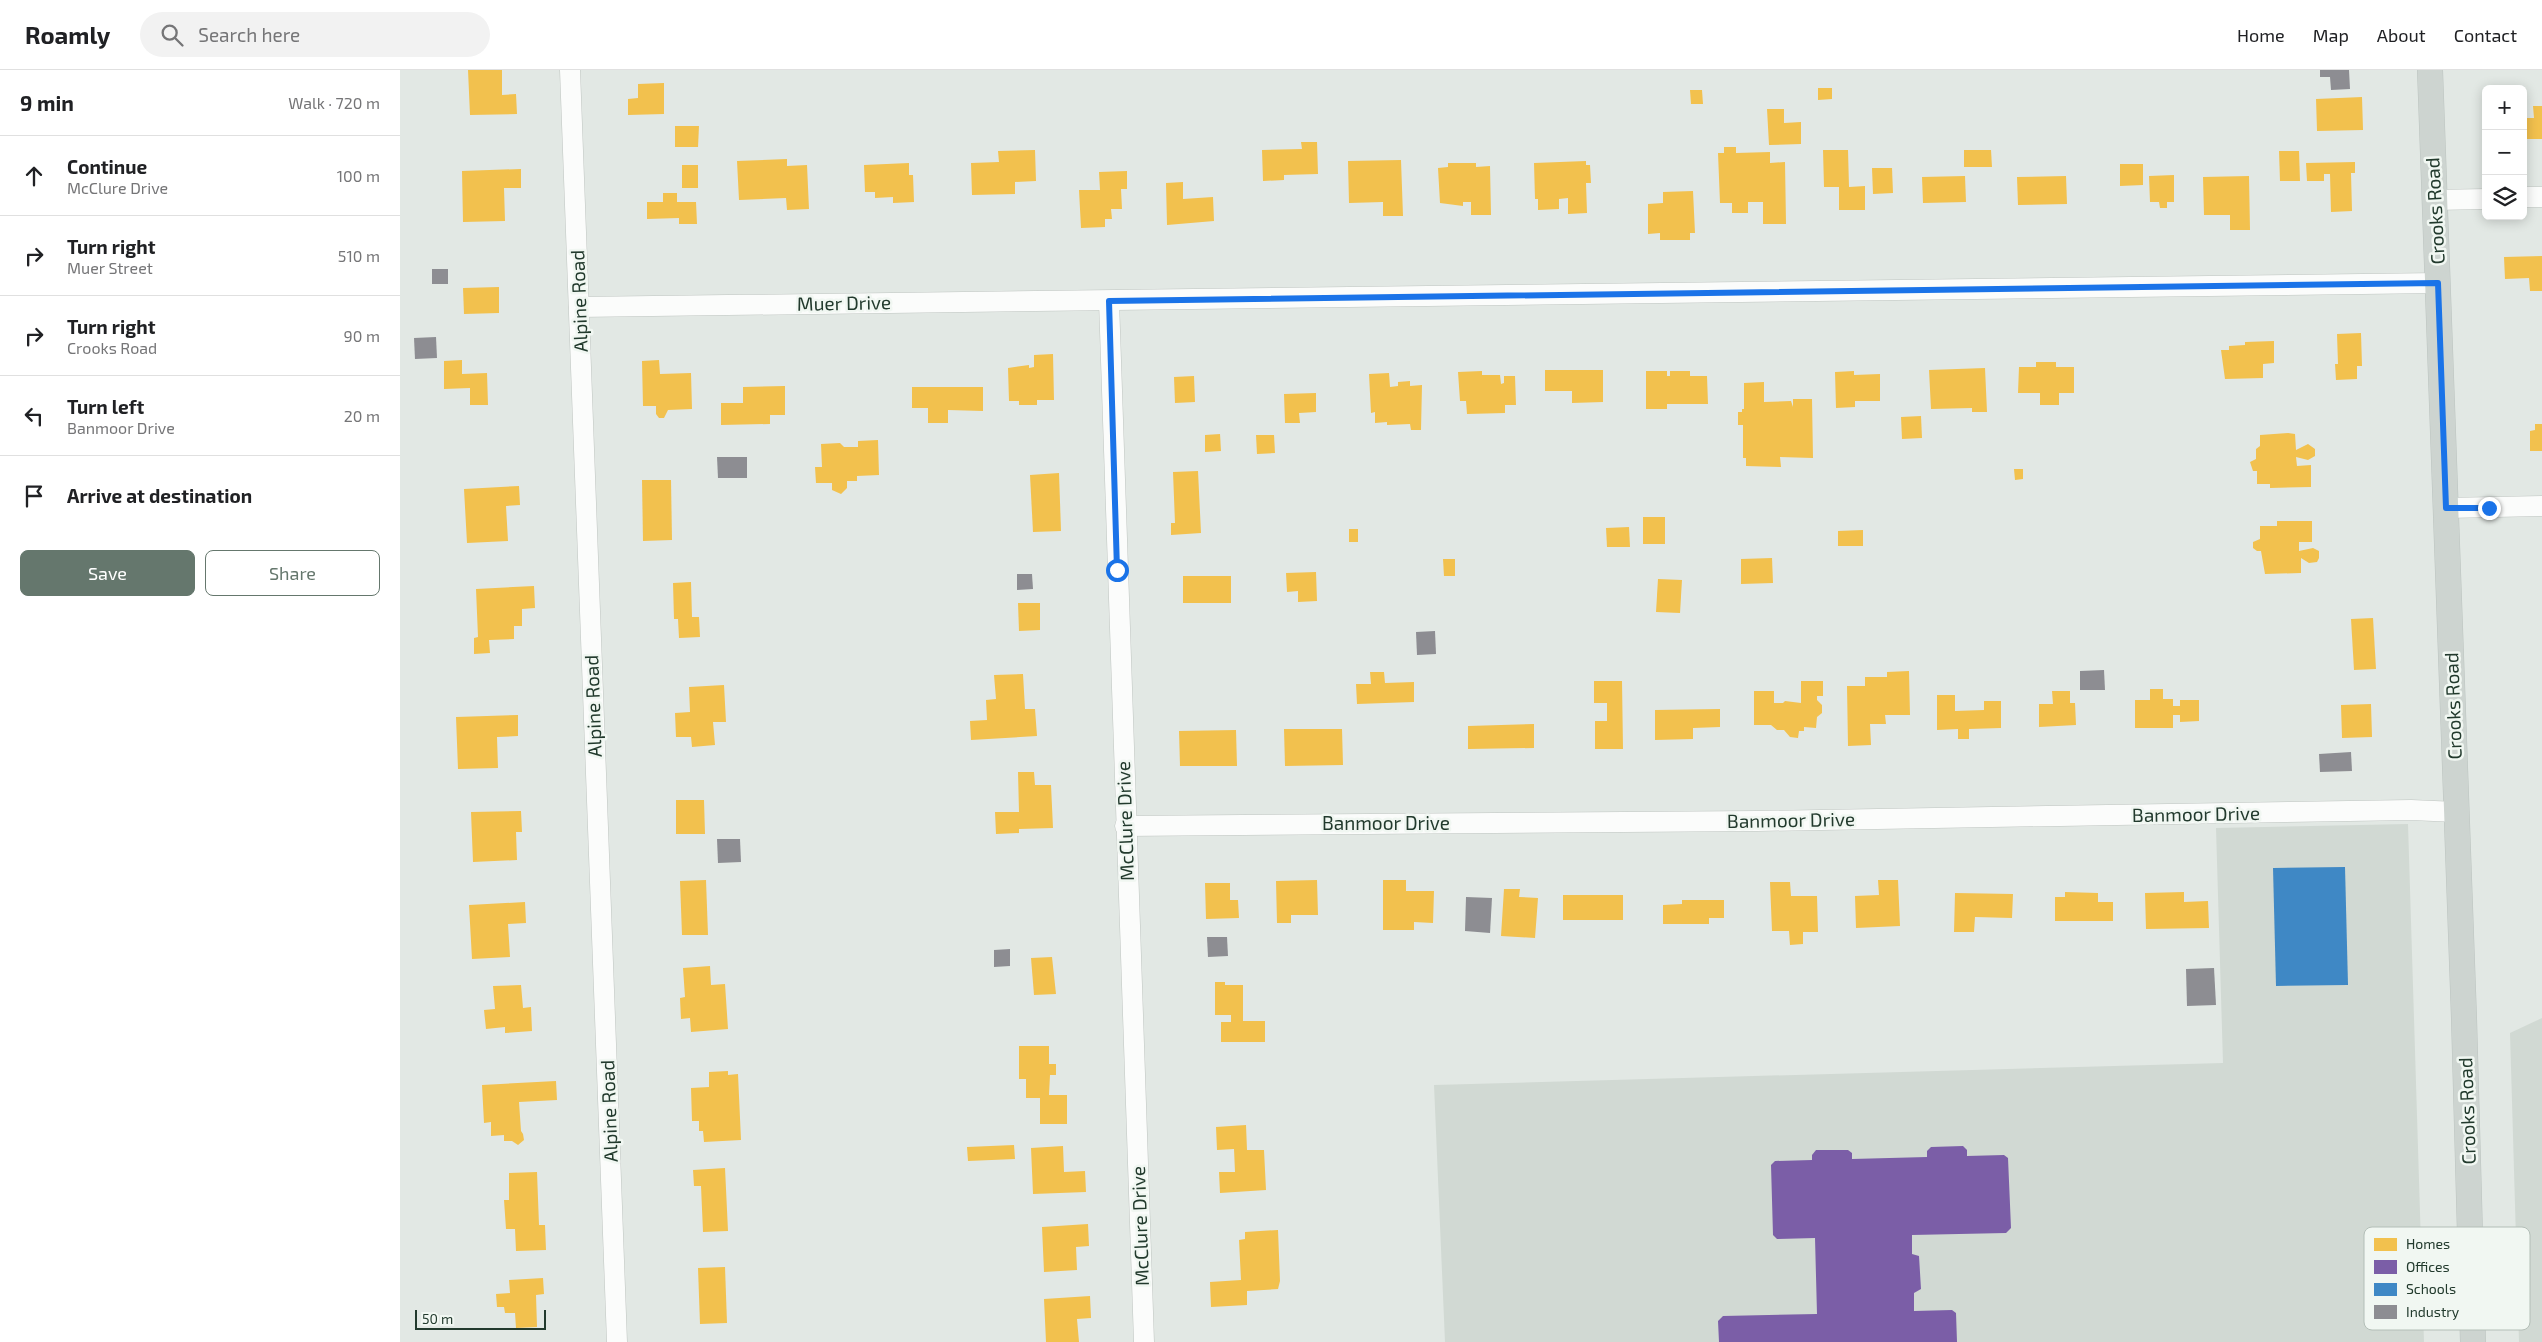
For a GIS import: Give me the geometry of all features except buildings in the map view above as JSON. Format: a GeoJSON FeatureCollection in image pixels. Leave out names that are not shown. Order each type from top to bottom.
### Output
{"type":"FeatureCollection","features":[{"type":"Feature","properties":{"kind":"main road","name":"Crooks Road"},"geometry":{"type":"LineString","coordinates":[[2430,70],[2457,812],[2470,1227]]}},
{"type":"Feature","properties":{"kind":"street","name":"Alpine Road"},"geometry":{"type":"LineString","coordinates":[[570,70],[617,1342]]}},
{"type":"Feature","properties":{"kind":"street"},"geometry":{"type":"LineString","coordinates":[[2527,198],[2542,197]]}},
{"type":"Feature","properties":{"kind":"street"},"geometry":{"type":"LineString","coordinates":[[2434,200],[2482,199]]}},
{"type":"Feature","properties":{"kind":"street","name":"Muer Drive"},"geometry":{"type":"LineString","coordinates":[[579,306],[1109,301],[2438,283]]}},
{"type":"Feature","properties":{"kind":"street","name":"McClure Drive"},"geometry":{"type":"LineString","coordinates":[[1109,301],[1125,826],[1144,1342]]}},
{"type":"Feature","properties":{"kind":"street"},"geometry":{"type":"LineString","coordinates":[[2446,508],[2542,506]]}},
{"type":"Feature","properties":{"kind":"street","name":"Banmoor Drive"},"geometry":{"type":"LineString","coordinates":[[1125,826],[1747,821],[2411,810],[2457,812]]}},
{"type":"Feature","properties":{"kind":"shaded area"},"geometry":{"type":"Polygon","coordinates":[[[2408,824],[2420,1227],[2364,1227],[2364,1330],[2424,1330],[2424,1342],[1445,1342],[1434,1085],[2223,1063],[2216,828],[2408,824]]]}},
{"type":"Feature","properties":{"kind":"shaded area"},"geometry":{"type":"Polygon","coordinates":[[[2542,1018],[2542,1342],[2519,1342],[2519,1330],[2530,1330],[2530,1227],[2516,1227],[2510,1033],[2542,1018]]]}},
{"type":"Feature","properties":{"kind":"route"},"geometry":{"type":"LineString","coordinates":[[1117,570],[1109,301],[2438,283],[2446,508],[2489,508]]}}]}
